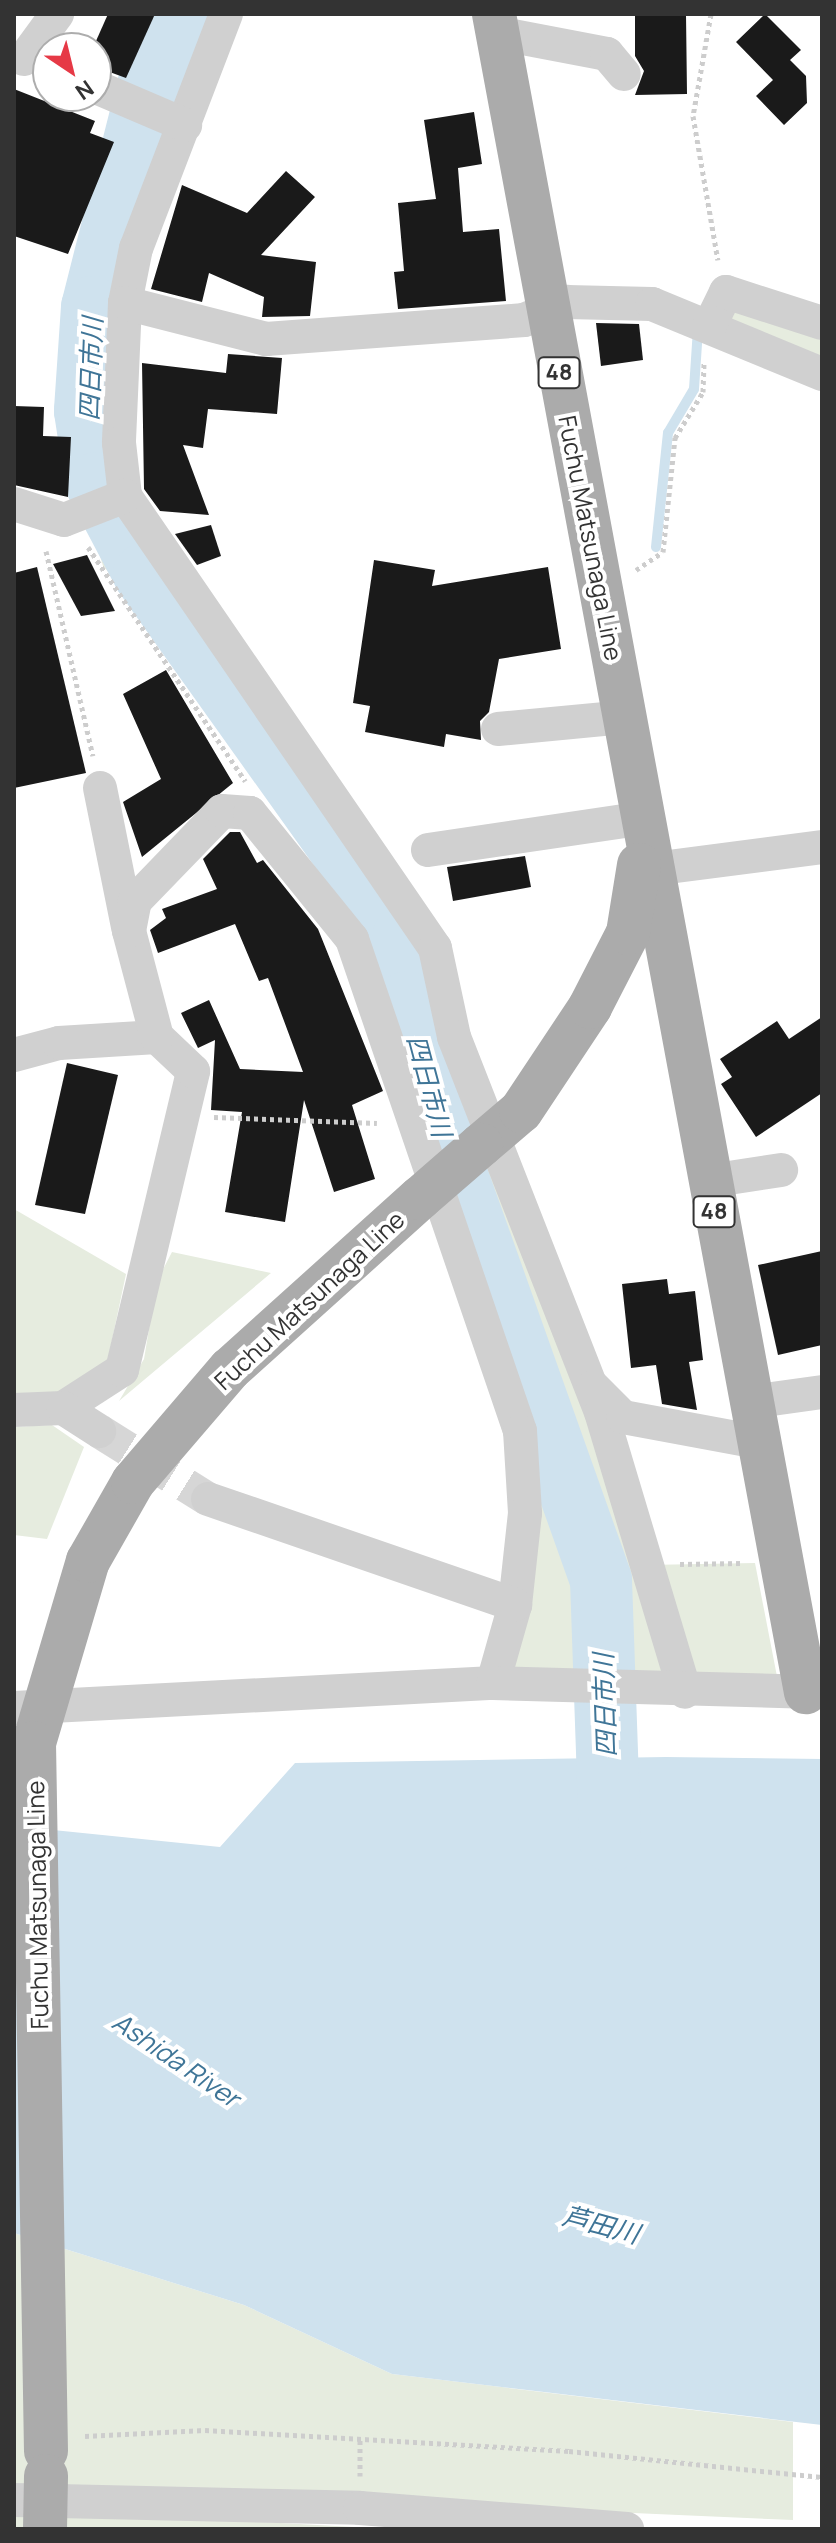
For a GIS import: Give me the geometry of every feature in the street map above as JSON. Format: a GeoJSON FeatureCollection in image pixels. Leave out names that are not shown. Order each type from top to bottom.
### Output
{"type":"FeatureCollection","features":[{"type":"Feature","properties":{"kind":"main road","name":"Fuchu Matsunaga Line"},"geometry":{"type":"LineString","coordinates":[[495,23],[547,310],[628,724],[640,819],[653,869],[754,1422],[814,1692]]}},
{"type":"Feature","properties":{"kind":"main road","name":"Fuchu Matsunaga Line"},"geometry":{"type":"LineString","coordinates":[[45,2529],[31,1719],[88,1561],[133,1482],[230,1369],[521,1111],[590,1007],[628,933],[639,864],[640,819]]}},
{"type":"Feature","properties":{"kind":"street"},"geometry":{"type":"LineString","coordinates":[[29,61],[57,14]]}},
{"type":"Feature","properties":{"kind":"street"},"geometry":{"type":"LineString","coordinates":[[226,14],[159,113],[125,303],[119,443],[125,496],[435,948],[454,1037],[486,1141],[588,1382],[647,1566],[674,1692]]}},
{"type":"Feature","properties":{"kind":"street"},"geometry":{"type":"LineString","coordinates":[[495,23],[607,54],[624,74]]}},
{"type":"Feature","properties":{"kind":"street"},"geometry":{"type":"LineString","coordinates":[[112,94],[159,113]]}},
{"type":"Feature","properties":{"kind":"street"},"geometry":{"type":"LineString","coordinates":[[709,327],[726,292],[822,323]]}},
{"type":"Feature","properties":{"kind":"street"},"geometry":{"type":"LineString","coordinates":[[125,303],[266,339],[524,320],[567,302],[652,304],[822,374]]}},
{"type":"Feature","properties":{"kind":"street"},"geometry":{"type":"LineString","coordinates":[[26,508],[81,513],[125,496]]}},
{"type":"Feature","properties":{"kind":"street"},"geometry":{"type":"LineString","coordinates":[[498,729],[628,724]]}},
{"type":"Feature","properties":{"kind":"street"},"geometry":{"type":"LineString","coordinates":[[14,1410],[63,1408],[122,1370],[193,1071],[157,1037],[129,931],[100,788]]}},
{"type":"Feature","properties":{"kind":"street"},"geometry":{"type":"LineString","coordinates":[[129,931],[135,901],[222,811],[248,813],[352,939],[520,1431],[525,1513],[515,1605],[493,1683]]}},
{"type":"Feature","properties":{"kind":"street"},"geometry":{"type":"LineString","coordinates":[[428,850],[640,819]]}},
{"type":"Feature","properties":{"kind":"street"},"geometry":{"type":"LineString","coordinates":[[653,869],[822,847]]}},
{"type":"Feature","properties":{"kind":"street"},"geometry":{"type":"LineString","coordinates":[[14,1055],[59,1043],[157,1037]]}},
{"type":"Feature","properties":{"kind":"street"},"geometry":{"type":"LineString","coordinates":[[709,1181],[781,1170]]}},
{"type":"Feature","properties":{"kind":"street"},"geometry":{"type":"LineString","coordinates":[[588,1382],[623,1417],[754,1422],[822,1392]]}},
{"type":"Feature","properties":{"kind":"street"},"geometry":{"type":"LineString","coordinates":[[63,1408],[99,1431]]}},
{"type":"Feature","properties":{"kind":"street"},"geometry":{"type":"LineString","coordinates":[[208,1499],[515,1605]]}},
{"type":"Feature","properties":{"kind":"street"},"geometry":{"type":"LineString","coordinates":[[31,1719],[493,1683],[674,1692],[814,1692]]}},
{"type":"Feature","properties":{"kind":"street"},"geometry":{"type":"LineString","coordinates":[[46,2466],[329,2506],[627,2529]]}},
{"type":"Feature","properties":{"kind":"path"},"geometry":{"type":"LineString","coordinates":[[711,14],[693,116],[726,292]]}},
{"type":"Feature","properties":{"kind":"path"},"geometry":{"type":"LineString","coordinates":[[602,593],[663,552],[675,438],[703,392],[709,327]]}},
{"type":"Feature","properties":{"kind":"path"},"geometry":{"type":"LineString","coordinates":[[26,508],[100,788]]}},
{"type":"Feature","properties":{"kind":"path"},"geometry":{"type":"LineString","coordinates":[[81,513],[102,574],[133,608],[248,785],[248,813]]}},
{"type":"Feature","properties":{"kind":"path"},"geometry":{"type":"LineString","coordinates":[[184,1116],[377,1123]]}},
{"type":"Feature","properties":{"kind":"path"},"geometry":{"type":"LineString","coordinates":[[647,1566],[755,1563]]}},
{"type":"Feature","properties":{"kind":"path"},"geometry":{"type":"LineString","coordinates":[[46,2466],[205,2430],[569,2451],[822,2477]]}},
{"type":"Feature","properties":{"kind":"shaded area"},"geometry":{"type":"Polygon","coordinates":[[[163,14],[226,14],[136,248],[125,496],[413,922],[646,1565],[755,1563],[780,1692],[493,1683],[525,1514],[370,945],[157,626],[103,566],[87,511],[69,399],[79,263],[113,153],[120,96],[163,14]]]}},
{"type":"Feature","properties":{"kind":"shaded area"},"geometry":{"type":"Polygon","coordinates":[[[726,292],[822,323],[822,376],[709,327],[726,292]]]}},
{"type":"Feature","properties":{"kind":"shaded area"},"geometry":{"type":"Polygon","coordinates":[[[14,1209],[126,1274],[108,1359],[57,1399],[14,1403],[14,1209]]]}},
{"type":"Feature","properties":{"kind":"shaded area"},"geometry":{"type":"Polygon","coordinates":[[[172,1252],[271,1273],[119,1401],[144,1359],[157,1281],[172,1252]]]}},
{"type":"Feature","properties":{"kind":"shaded area"},"geometry":{"type":"Polygon","coordinates":[[[52,1425],[84,1447],[47,1539],[14,1535],[14,1427],[52,1425]]]}},
{"type":"Feature","properties":{"kind":"shaded area"},"geometry":{"type":"Polygon","coordinates":[[[14,2233],[244,2305],[392,2374],[793,2422],[793,2520],[14,2486],[14,2233]]]}},
{"type":"Feature","properties":{"kind":"shaded area"},"geometry":{"type":"Polygon","coordinates":[[[14,2515],[262,2522],[391,2529],[14,2529],[14,2515]]]}},
{"type":"Feature","properties":{"kind":"water"},"geometry":{"type":"Polygon","coordinates":[[[666,1757],[822,1759],[822,2425],[392,2374],[244,2305],[14,2233],[14,1826],[220,1847],[295,1763],[666,1757]]]}},
{"type":"Feature","properties":{"kind":"building"},"geometry":{"type":"Polygon","coordinates":[[[108,14],[155,14],[126,78],[112,73],[112,32],[100,32],[108,14]]]}},
{"type":"Feature","properties":{"kind":"building"},"geometry":{"type":"Polygon","coordinates":[[[635,14],[686,14],[687,94],[635,95],[644,71],[635,56],[635,14]]]}},
{"type":"Feature","properties":{"kind":"building"},"geometry":{"type":"Polygon","coordinates":[[[765,14],[801,50],[790,60],[806,76],[807,103],[784,125],[756,96],[773,80],[736,42],[765,14]]]}},
{"type":"Feature","properties":{"kind":"building"},"geometry":{"type":"Polygon","coordinates":[[[14,89],[32,96],[32,112],[72,112],[95,121],[90,133],[114,142],[68,254],[14,236],[14,89]]]}},
{"type":"Feature","properties":{"kind":"building"},"geometry":{"type":"Polygon","coordinates":[[[474,112],[482,164],[458,168],[463,232],[499,229],[506,301],[398,309],[394,272],[404,271],[398,203],[436,199],[424,120],[474,112]]]}},
{"type":"Feature","properties":{"kind":"building"},"geometry":{"type":"Polygon","coordinates":[[[286,171],[315,197],[261,255],[316,262],[310,316],[262,317],[264,297],[209,273],[202,302],[151,289],[182,185],[247,213],[286,171]]]}},
{"type":"Feature","properties":{"kind":"building"},"geometry":{"type":"Polygon","coordinates":[[[596,323],[639,324],[643,360],[601,366],[596,323]]]}},
{"type":"Feature","properties":{"kind":"building"},"geometry":{"type":"Polygon","coordinates":[[[228,354],[282,358],[277,414],[208,409],[203,448],[183,445],[209,515],[160,511],[144,489],[142,363],[226,373],[228,354]]]}},
{"type":"Feature","properties":{"kind":"building"},"geometry":{"type":"Polygon","coordinates":[[[14,406],[44,407],[43,436],[71,437],[68,497],[14,485],[14,406]]]}},
{"type":"Feature","properties":{"kind":"building"},"geometry":{"type":"Polygon","coordinates":[[[211,525],[221,556],[197,565],[175,534],[211,525]]]}},
{"type":"Feature","properties":{"kind":"building"},"geometry":{"type":"Polygon","coordinates":[[[87,555],[115,611],[81,616],[53,564],[87,555]]]}},
{"type":"Feature","properties":{"kind":"building"},"geometry":{"type":"Polygon","coordinates":[[[374,560],[435,570],[432,586],[548,567],[561,649],[499,659],[489,712],[480,721],[481,740],[446,734],[444,747],[365,732],[370,706],[353,703],[374,560]]]}},
{"type":"Feature","properties":{"kind":"building"},"geometry":{"type":"Polygon","coordinates":[[[37,567],[86,773],[14,788],[14,573],[37,567]]]}},
{"type":"Feature","properties":{"kind":"building"},"geometry":{"type":"Polygon","coordinates":[[[166,670],[233,783],[142,857],[123,802],[161,779],[123,694],[166,670]]]}},
{"type":"Feature","properties":{"kind":"building"},"geometry":{"type":"Polygon","coordinates":[[[230,832],[240,832],[257,863],[263,860],[318,929],[383,1091],[352,1105],[375,1179],[334,1192],[304,1100],[285,1222],[225,1212],[242,1112],[211,1110],[215,1040],[198,1048],[181,1013],[209,1000],[240,1069],[303,1072],[268,978],[259,981],[235,924],[158,953],[150,930],[166,918],[162,909],[217,889],[203,859],[230,832]]]}},
{"type":"Feature","properties":{"kind":"building"},"geometry":{"type":"Polygon","coordinates":[[[525,856],[531,887],[453,901],[447,867],[525,856]]]}},
{"type":"Feature","properties":{"kind":"building"},"geometry":{"type":"Polygon","coordinates":[[[822,1017],[822,1093],[756,1137],[721,1084],[732,1077],[720,1059],[777,1021],[789,1039],[822,1017]]]}},
{"type":"Feature","properties":{"kind":"building"},"geometry":{"type":"Polygon","coordinates":[[[67,1063],[118,1075],[85,1214],[35,1205],[67,1063]]]}},
{"type":"Feature","properties":{"kind":"building"},"geometry":{"type":"Polygon","coordinates":[[[822,1251],[822,1345],[778,1355],[758,1265],[822,1251]]]}},
{"type":"Feature","properties":{"kind":"building"},"geometry":{"type":"Polygon","coordinates":[[[667,1279],[669,1294],[695,1291],[703,1360],[689,1362],[697,1410],[662,1404],[656,1365],[631,1368],[622,1284],[667,1279]]]}},
{"type":"Feature","properties":{"kind":"waterway","name":"四日市川"},"geometry":{"type":"LineString","coordinates":[[180,14],[148,86],[92,307],[85,411],[96,483],[144,574],[403,937],[407,1002],[433,1108],[601,1580],[610,1841]]}},
{"type":"Feature","properties":{"kind":"waterway"},"geometry":{"type":"LineString","coordinates":[[656,547],[668,433],[694,389],[698,329]]}},
{"type":"Feature","properties":{"kind":"tunnel"},"geometry":{"type":"LineString","coordinates":[[99,1431],[208,1499]]}},
{"type":"Feature","properties":{"kind":"water label","name":"Ashida River"},"geometry":{"type":"Point","coordinates":[176,2060]}},
{"type":"Feature","properties":{"kind":"water label","name":"芦田川"},"geometry":{"type":"Point","coordinates":[601,2225]}}]}
